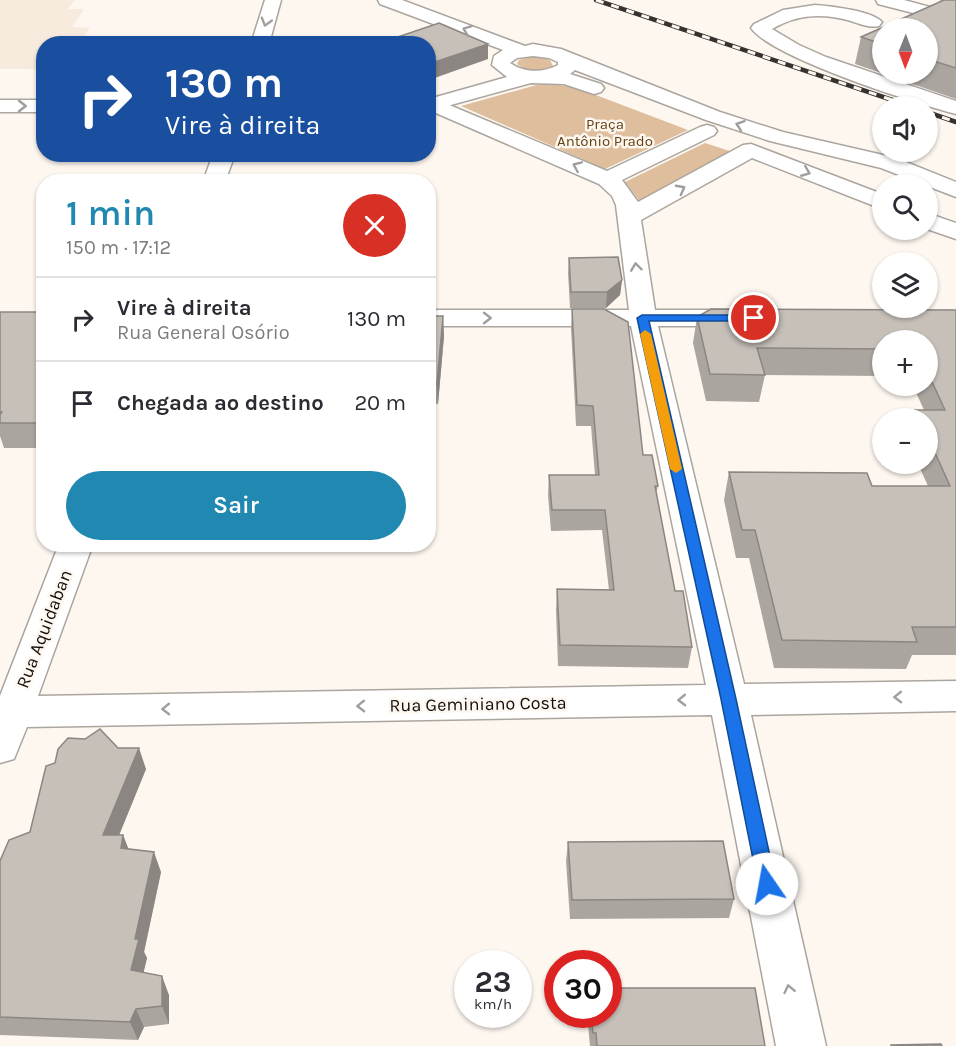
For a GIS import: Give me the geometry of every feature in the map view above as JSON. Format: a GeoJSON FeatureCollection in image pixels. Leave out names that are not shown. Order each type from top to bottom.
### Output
{"type":"FeatureCollection","features":[{"type":"Feature","properties":{"kind":"street"},"geometry":{"type":"LineString","coordinates":[[262,36],[273,0]]}},
{"type":"Feature","properties":{"kind":"street"},"geometry":{"type":"LineString","coordinates":[[386,0],[522,51],[554,53],[712,116],[777,137],[888,163],[956,190]]}},
{"type":"Feature","properties":{"kind":"street"},"geometry":{"type":"LineString","coordinates":[[884,0],[956,19]]}},
{"type":"Feature","properties":{"kind":"street"},"geometry":{"type":"LineString","coordinates":[[872,22],[831,10],[806,10],[780,15],[760,28],[770,39],[872,79]]}},
{"type":"Feature","properties":{"kind":"street"},"geometry":{"type":"LineString","coordinates":[[522,51],[505,56],[501,65],[512,73],[581,84],[707,131],[872,198]]}},
{"type":"Feature","properties":{"kind":"street"},"geometry":{"type":"LineString","coordinates":[[436,104],[562,72],[567,68],[567,60]]}},
{"type":"Feature","properties":{"kind":"street"},"geometry":{"type":"LineString","coordinates":[[886,84],[956,108]]}},
{"type":"Feature","properties":{"kind":"street"},"geometry":{"type":"LineString","coordinates":[[0,106],[36,106]]}},
{"type":"Feature","properties":{"kind":"street"},"geometry":{"type":"LineString","coordinates":[[436,107],[607,179],[619,190],[630,206],[629,217],[642,318],[729,699],[801,1046]]}},
{"type":"Feature","properties":{"kind":"street"},"geometry":{"type":"LineString","coordinates":[[607,179],[707,131]]}},
{"type":"Feature","properties":{"kind":"street"},"geometry":{"type":"LineString","coordinates":[[629,217],[759,147],[779,145],[857,156]]}},
{"type":"Feature","properties":{"kind":"street"},"geometry":{"type":"LineString","coordinates":[[938,225],[956,232]]}},
{"type":"Feature","properties":{"kind":"street"},"geometry":{"type":"LineString","coordinates":[[436,318],[770,318]]}},
{"type":"Feature","properties":{"kind":"street","name":"Rua Aquidaban"},"geometry":{"type":"LineString","coordinates":[[0,747],[6,712],[73,552]]}},
{"type":"Feature","properties":{"kind":"street","name":"Rua Geminiano Costa"},"geometry":{"type":"LineString","coordinates":[[6,712],[956,696]]}},
{"type":"Feature","properties":{"kind":"shaded area"},"geometry":{"type":"Polygon","coordinates":[[[0,0],[75,0],[68,9],[84,9],[72,27],[90,28],[84,36],[36,36],[36,69],[0,69],[0,0]]]}},
{"type":"Feature","properties":{"kind":"green space"},"geometry":{"type":"Polygon","coordinates":[[[534,56],[550,60],[553,66],[534,71],[517,64],[519,60],[534,56]]]}},
{"type":"Feature","properties":{"kind":"green space","name":"Praça Antônio Prado"},"geometry":{"type":"Polygon","coordinates":[[[550,83],[580,89],[688,130],[605,169],[461,106],[550,83]]]}},
{"type":"Feature","properties":{"kind":"green space"},"geometry":{"type":"Polygon","coordinates":[[[705,143],[736,153],[638,206],[639,200],[625,182],[705,143]]]}},
{"type":"Feature","properties":{"kind":"building"},"geometry":{"type":"Polygon","coordinates":[[[944,0],[956,0],[956,68],[938,62],[938,18],[904,18],[944,0]]]}},
{"type":"Feature","properties":{"kind":"building"},"geometry":{"type":"Polygon","coordinates":[[[439,23],[488,44],[436,62],[436,36],[401,36],[439,23]]]}},
{"type":"Feature","properties":{"kind":"building"},"geometry":{"type":"Polygon","coordinates":[[[872,32],[872,41],[861,37],[872,32]]]}},
{"type":"Feature","properties":{"kind":"building"},"geometry":{"type":"Polygon","coordinates":[[[618,257],[622,280],[607,292],[571,292],[569,258],[618,257]]]}},
{"type":"Feature","properties":{"kind":"building"},"geometry":{"type":"Polygon","coordinates":[[[572,309],[604,309],[628,322],[643,455],[652,455],[658,486],[655,486],[675,591],[683,591],[692,647],[560,645],[557,589],[614,590],[605,510],[552,510],[549,475],[599,475],[593,406],[577,405],[572,309]]]}},
{"type":"Feature","properties":{"kind":"building"},"geometry":{"type":"Polygon","coordinates":[[[711,309],[872,310],[872,318],[938,318],[938,310],[956,310],[956,627],[912,627],[917,642],[782,640],[755,530],[742,530],[729,472],[867,473],[872,486],[950,486],[938,459],[938,410],[945,410],[938,395],[938,330],[872,330],[872,349],[757,348],[765,375],[710,374],[697,317],[711,309]]]}},
{"type":"Feature","properties":{"kind":"building"},"geometry":{"type":"Polygon","coordinates":[[[0,312],[36,312],[36,423],[0,423],[2,412],[0,412],[0,312]]]}},
{"type":"Feature","properties":{"kind":"building"},"geometry":{"type":"Polygon","coordinates":[[[436,316],[443,316],[437,384],[436,316]]]}},
{"type":"Feature","properties":{"kind":"building"},"geometry":{"type":"Polygon","coordinates":[[[100,729],[118,748],[139,748],[103,835],[123,835],[121,848],[154,852],[135,939],[139,939],[131,970],[162,976],[162,1006],[136,1009],[130,1022],[0,1017],[0,861],[9,840],[30,832],[46,766],[55,763],[58,749],[68,738],[85,739],[100,729]]]}},
{"type":"Feature","properties":{"kind":"building"},"geometry":{"type":"Polygon","coordinates":[[[723,841],[734,899],[572,900],[568,842],[723,841]]]}},
{"type":"Feature","properties":{"kind":"building"},"geometry":{"type":"Polygon","coordinates":[[[622,988],[755,988],[765,1046],[597,1046],[596,1033],[593,1033],[592,1028],[622,1028],[622,988]]]}},
{"type":"Feature","properties":{"kind":"building"},"geometry":{"type":"Polygon","coordinates":[[[941,1044],[942,1046],[891,1046],[891,1045],[941,1044]]]}},
{"type":"Feature","properties":{"kind":"railway"},"geometry":{"type":"LineString","coordinates":[[596,0],[880,96]]}},
{"type":"Feature","properties":{"kind":"railway"},"geometry":{"type":"LineString","coordinates":[[938,116],[956,122]]}},
{"type":"Feature","properties":{"kind":"slow traffic"},"geometry":{"type":"LineString","coordinates":[[645,334],[676,469]]}},
{"type":"Feature","properties":{"kind":"route"},"geometry":{"type":"LineString","coordinates":[[754,318],[642,318],[729,699],[767,884]]}}]}
